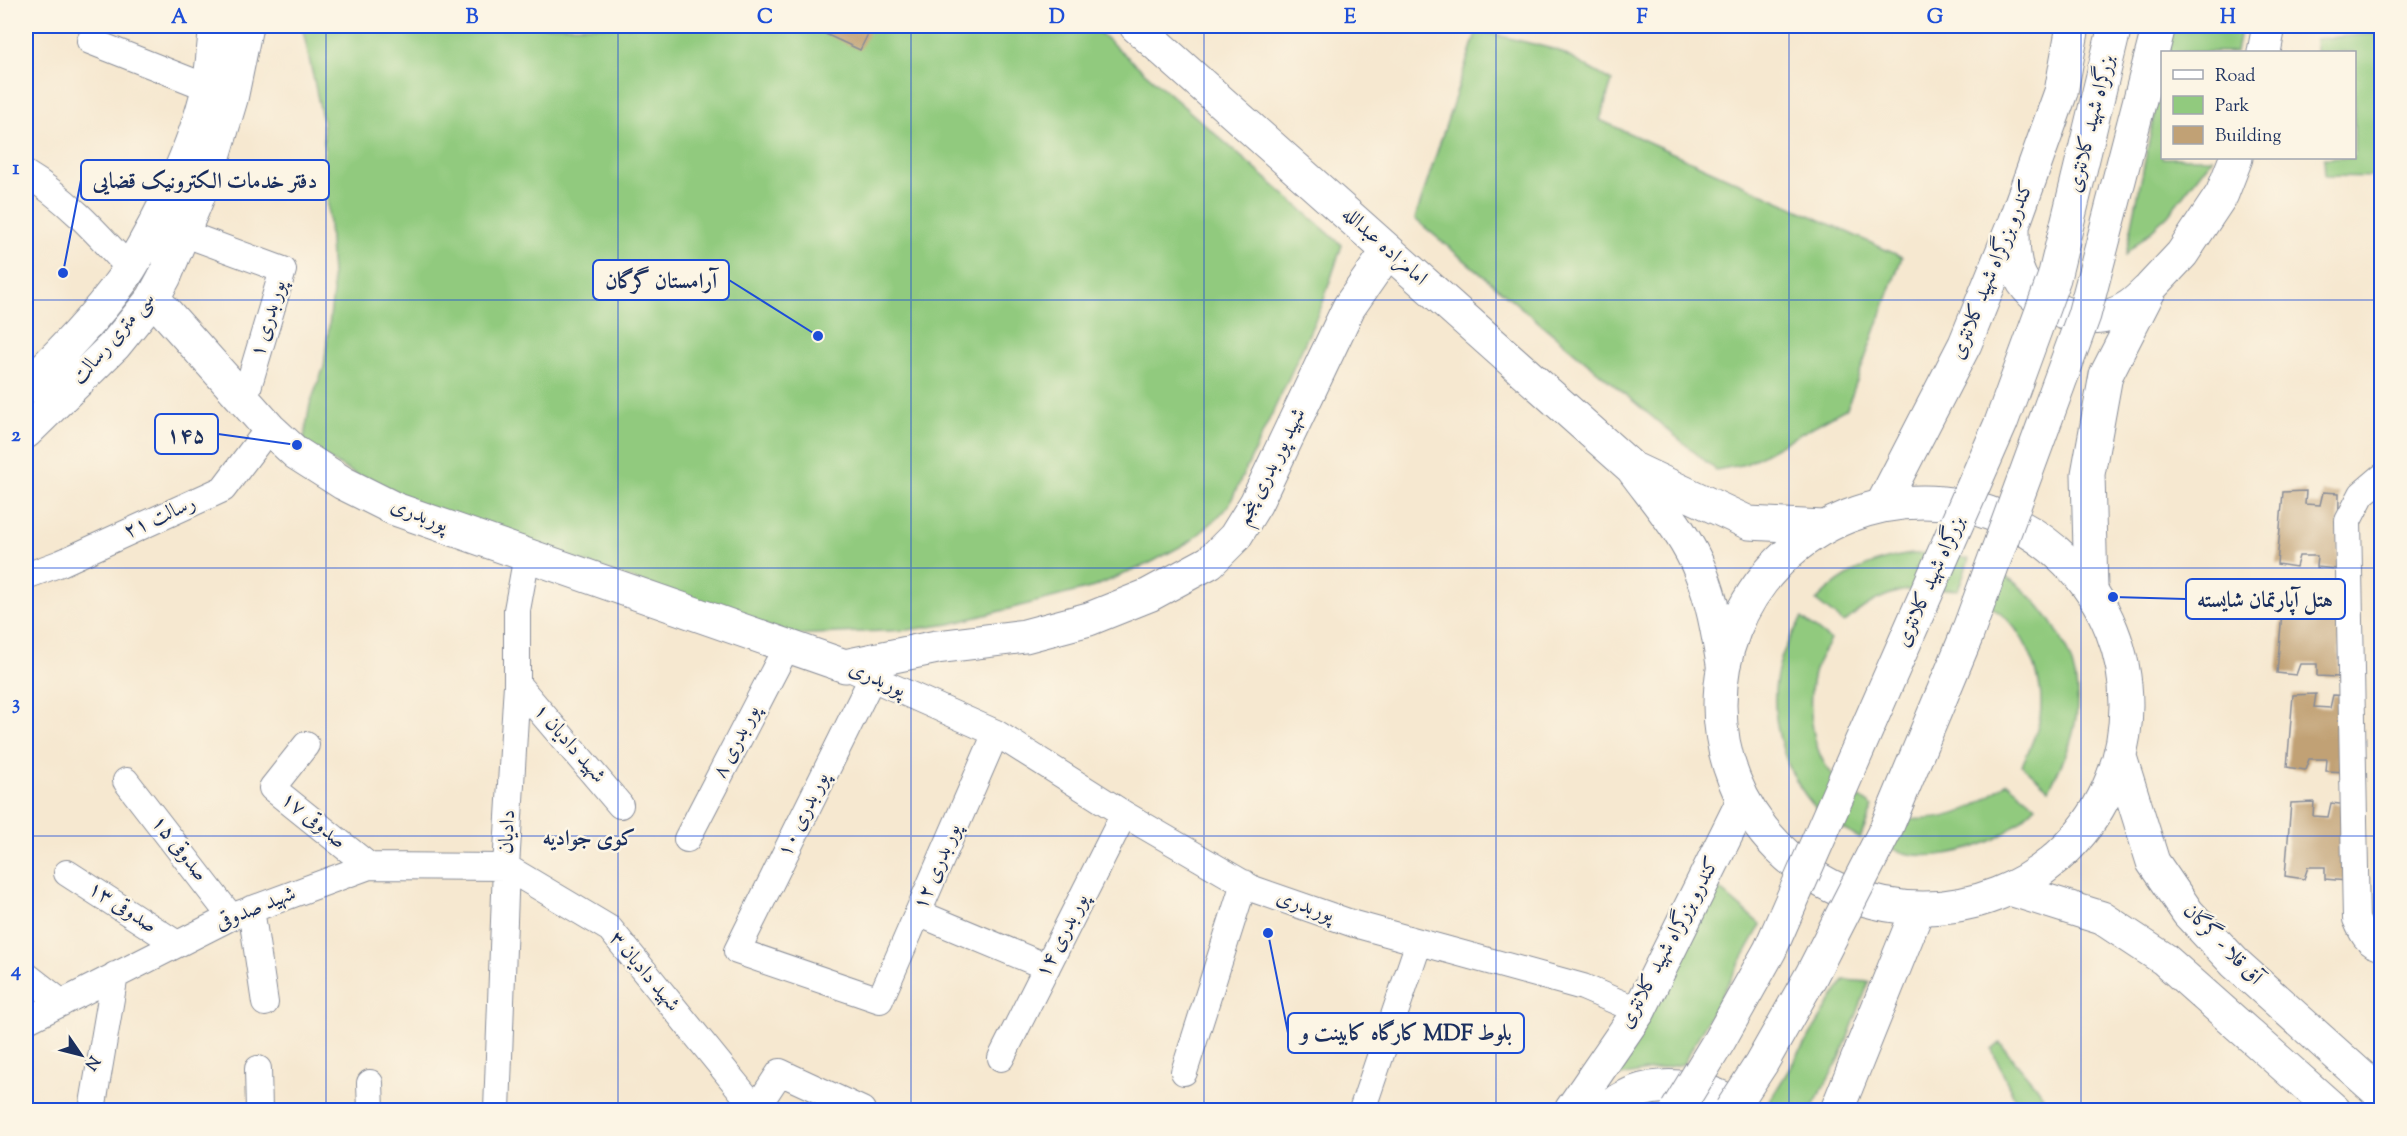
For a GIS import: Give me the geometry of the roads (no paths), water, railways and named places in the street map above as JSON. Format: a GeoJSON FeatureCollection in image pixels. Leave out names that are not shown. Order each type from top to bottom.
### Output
{"type":"FeatureCollection","features":[{"type":"Feature","properties":{"kind":"main road","name":"سی متری رسالت"},"geometry":{"type":"LineString","coordinates":[[27,386],[89,320],[130,269],[157,218],[189,150],[208,88],[216,26]]}},
{"type":"Feature","properties":{"kind":"main road","name":"سی متری رسالت"},"geometry":{"type":"LineString","coordinates":[[26,432],[115,345],[153,298],[165,276],[212,163],[231,99],[246,26]]}},
{"type":"Feature","properties":{"kind":"main road","name":"امامزاده عبدالله"},"geometry":{"type":"LineString","coordinates":[[1136,26],[1632,468],[1675,525],[1701,572],[1714,615],[1723,664]]}},
{"type":"Feature","properties":{"kind":"main road","name":"کندرو بزرگراه شهید کلانتری"},"geometry":{"type":"LineString","coordinates":[[1883,503],[1965,344],[2014,224],[2061,92],[2073,26]]}},
{"type":"Feature","properties":{"kind":"main road","name":"بزرگراه شهید کلانتری"},"geometry":{"type":"LineString","coordinates":[[1677,1110],[1770,950],[2001,423],[2054,278],[2115,26]]}},
{"type":"Feature","properties":{"kind":"main road","name":"بزرگراه شهید کلانتری"},"geometry":{"type":"LineString","coordinates":[[1731,1110],[1761,1064],[1811,976],[1886,829],[1966,637],[2084,315],[2159,26]]}},
{"type":"Feature","properties":{"kind":"main road"},"geometry":{"type":"LineString","coordinates":[[2264,51],[2269,26]]}},
{"type":"Feature","properties":{"kind":"main road"},"geometry":{"type":"LineString","coordinates":[[2014,224],[2013,253],[2023,282],[2043,304],[2071,316],[2101,318],[2129,308],[2182,254],[2222,194],[2236,159]]}},
{"type":"Feature","properties":{"kind":"main road","name":"شهید پور بدری پنجم"},"geometry":{"type":"LineString","coordinates":[[858,672],[937,647],[1025,636],[1089,620],[1149,596],[1210,562],[1235,537],[1256,503],[1349,307],[1388,251]]}},
{"type":"Feature","properties":{"kind":"main road"},"geometry":{"type":"LineString","coordinates":[[2091,588],[2088,474],[2106,375],[2151,287]]}},
{"type":"Feature","properties":{"kind":"main road","name":"پوربدری"},"geometry":{"type":"LineString","coordinates":[[153,298],[269,428],[296,453],[343,483],[395,509],[858,672]]}},
{"type":"Feature","properties":{"kind":"main road"},"geometry":{"type":"LineString","coordinates":[[27,386],[52,409]]}},
{"type":"Feature","properties":{"kind":"main road","name":"امامزاده عبدالله"},"geometry":{"type":"LineString","coordinates":[[1632,468],[1749,523],[1823,527]]}},
{"type":"Feature","properties":{"kind":"main road"},"geometry":{"type":"LineString","coordinates":[[1923,501],[1960,504],[2049,544],[2091,588],[2112,627],[2123,666],[2127,718],[2120,757],[2099,808],[2067,849],[2051,864],[2010,889],[1970,903],[1943,909],[1895,907],[1854,897],[1827,886],[1776,846],[1758,825],[1743,801],[1722,744],[1720,691],[1723,664],[1732,633],[1761,581],[1797,545],[1823,527],[1883,503],[1923,501]]}},
{"type":"Feature","properties":{"kind":"main road","name":"آق قلا - گرگان"},"geometry":{"type":"LineString","coordinates":[[2120,757],[2153,862],[2188,913],[2235,963],[2382,1095]]}},
{"type":"Feature","properties":{"kind":"main road","name":"کندرو بزرگراه شهید کلانتری"},"geometry":{"type":"LineString","coordinates":[[1571,1110],[1639,1011],[1743,801]]}},
{"type":"Feature","properties":{"kind":"main road"},"geometry":{"type":"LineString","coordinates":[[2010,889],[2102,918],[2164,959],[2334,1110]]}},
{"type":"Feature","properties":{"kind":"main road"},"geometry":{"type":"LineString","coordinates":[[1837,1110],[1918,909]]}},
{"type":"Feature","properties":{"kind":"main road"},"geometry":{"type":"LineString","coordinates":[[1603,1110],[1637,1092],[1670,1086],[1719,1097],[1732,1103],[1739,1110]]}},
{"type":"Feature","properties":{"kind":"street"},"geometry":{"type":"LineString","coordinates":[[90,41],[208,88]]}},
{"type":"Feature","properties":{"kind":"street"},"geometry":{"type":"LineString","coordinates":[[26,174],[41,183],[101,238],[130,269]]}},
{"type":"Feature","properties":{"kind":"street","name":"پور بدری ۱"},"geometry":{"type":"LineString","coordinates":[[183,233],[283,270],[244,400]]}},
{"type":"Feature","properties":{"kind":"street","name":"۲۱ رسالت"},"geometry":{"type":"LineString","coordinates":[[26,576],[223,489],[269,428]]}},
{"type":"Feature","properties":{"kind":"street"},"geometry":{"type":"LineString","coordinates":[[2382,477],[2362,494],[2348,521],[2356,919],[2363,935],[2375,946],[2382,947]]}},
{"type":"Feature","properties":{"kind":"street","name":"دادیان"},"geometry":{"type":"LineString","coordinates":[[501,1109],[506,867],[517,684],[517,610],[527,555]]}},
{"type":"Feature","properties":{"kind":"street","name":"پور بدری ۸"},"geometry":{"type":"LineString","coordinates":[[687,839],[787,646]]}},
{"type":"Feature","properties":{"kind":"street","name":"پوربدری"},"geometry":{"type":"LineString","coordinates":[[858,672],[996,733],[1124,814],[1253,889],[1354,924],[1583,987],[1639,1011]]}},
{"type":"Feature","properties":{"kind":"street","name":"پور بدری ۱۰"},"geometry":{"type":"LineString","coordinates":[[858,672],[736,951],[880,1000]]}},
{"type":"Feature","properties":{"kind":"street","name":"۱ شهید دادیان"},"geometry":{"type":"LineString","coordinates":[[517,684],[620,805]]}},
{"type":"Feature","properties":{"kind":"street","name":"پور بدری ۱۲"},"geometry":{"type":"LineString","coordinates":[[880,1000],[996,733]]}},
{"type":"Feature","properties":{"kind":"street","name":"۱۷ صدوقی"},"geometry":{"type":"LineString","coordinates":[[306,745],[272,788],[369,866]]}},
{"type":"Feature","properties":{"kind":"street","name":"۱۵ صدوقی"},"geometry":{"type":"LineString","coordinates":[[126,781],[241,913]]}},
{"type":"Feature","properties":{"kind":"street","name":"پور بدری ۱۴"},"geometry":{"type":"LineString","coordinates":[[1001,1058],[1124,814]]}},
{"type":"Feature","properties":{"kind":"street","name":"شهید صدوقی"},"geometry":{"type":"LineString","coordinates":[[26,1022],[241,913],[369,866],[506,867]]}},
{"type":"Feature","properties":{"kind":"street","name":"۳ شهید دادیان"},"geometry":{"type":"LineString","coordinates":[[506,867],[610,929],[755,1110]]}},
{"type":"Feature","properties":{"kind":"street","name":"۱۳ صدوقی"},"geometry":{"type":"LineString","coordinates":[[68,873],[177,944]]}},
{"type":"Feature","properties":{"kind":"street"},"geometry":{"type":"LineString","coordinates":[[1184,1072],[1244,883]]}},
{"type":"Feature","properties":{"kind":"street"},"geometry":{"type":"LineString","coordinates":[[241,913],[265,1003]]}},
{"type":"Feature","properties":{"kind":"street"},"geometry":{"type":"LineString","coordinates":[[918,913],[1047,968]]}},
{"type":"Feature","properties":{"kind":"street"},"geometry":{"type":"LineString","coordinates":[[1362,1110],[1419,942]]}},
{"type":"Feature","properties":{"kind":"street"},"geometry":{"type":"LineString","coordinates":[[26,975],[62,1003]]}},
{"type":"Feature","properties":{"kind":"street"},"geometry":{"type":"LineString","coordinates":[[92,1110],[115,975]]}},
{"type":"Feature","properties":{"kind":"street"},"geometry":{"type":"LineString","coordinates":[[258,1070],[259,1110]]}},
{"type":"Feature","properties":{"kind":"street"},"geometry":{"type":"LineString","coordinates":[[755,1110],[780,1072],[862,1110]]}},
{"type":"Feature","properties":{"kind":"street"},"geometry":{"type":"LineString","coordinates":[[370,1083],[371,1110]]}},
{"type":"Feature","properties":{"kind":"place","name":"دفتر خدمات الکترونیک قضایی"},"geometry":{"type":"Point","coordinates":[63,273]}},
{"type":"Feature","properties":{"kind":"place","name":"آرامستان گرگان"},"geometry":{"type":"Point","coordinates":[818,336]}},
{"type":"Feature","properties":{"kind":"place","name":"۱۴۵"},"geometry":{"type":"Point","coordinates":[297,445]}},
{"type":"Feature","properties":{"kind":"place","name":"هتل آپارتمان شایسته"},"geometry":{"type":"Point","coordinates":[2113,597]}},
{"type":"Feature","properties":{"kind":"place","name":"کارگاه کابینت و MDF بلوط"},"geometry":{"type":"Point","coordinates":[1268,933]}},
{"type":"Feature","properties":{"kind":"district","name":"کوی جوادیه"},"geometry":{"type":"Point","coordinates":[589,840]}}]}
